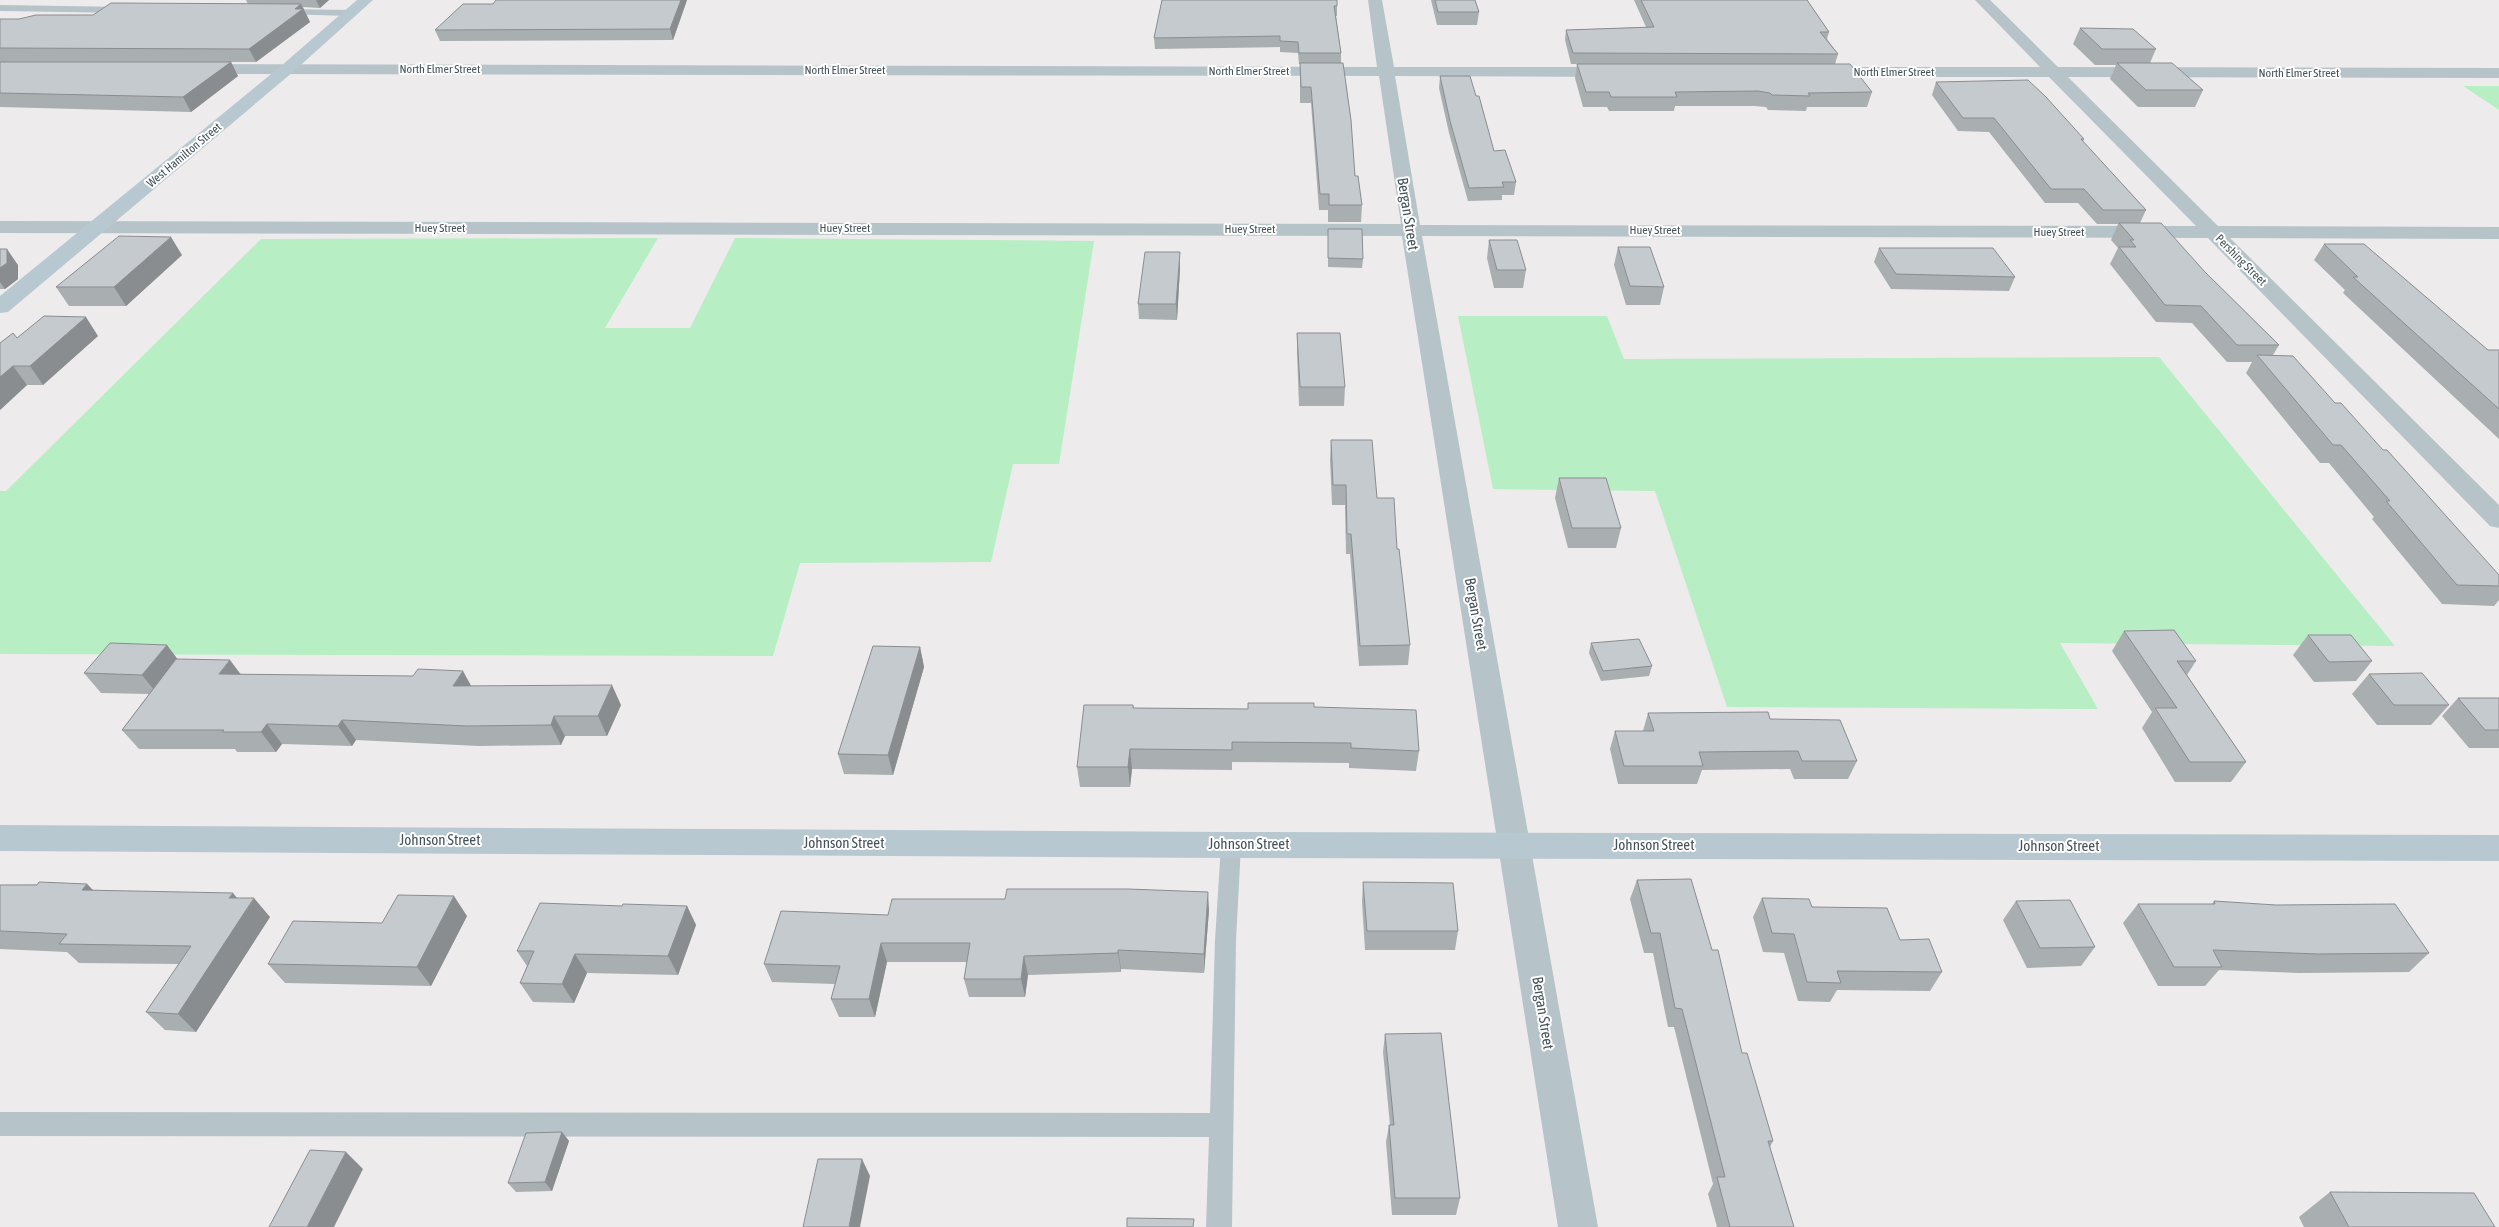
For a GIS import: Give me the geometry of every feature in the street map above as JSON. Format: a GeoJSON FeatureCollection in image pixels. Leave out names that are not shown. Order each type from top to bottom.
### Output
{"type":"FeatureCollection","features":[{"type":"Feature","properties":{"kind":"street","name":"West Hamilton Street"},"geometry":{"type":"LineString","coordinates":[[0,307],[287,69],[366,0]]}},
{"type":"Feature","properties":{"kind":"street","name":"Bergan Street"},"geometry":{"type":"LineString","coordinates":[[1375,0],[1411,229],[1578,1227]]}},
{"type":"Feature","properties":{"kind":"street","name":"Pershing Street"},"geometry":{"type":"LineString","coordinates":[[1982,0],[2499,520]]}},
{"type":"Feature","properties":{"kind":"street","name":"North Elmer Street"},"geometry":{"type":"LineString","coordinates":[[179,69],[1631,72]]}},
{"type":"Feature","properties":{"kind":"street","name":"North Elmer Street"},"geometry":{"type":"LineString","coordinates":[[1799,72],[2499,73]]}},
{"type":"Feature","properties":{"kind":"street","name":"Huey Street"},"geometry":{"type":"LineString","coordinates":[[0,227],[2499,233]]}},
{"type":"Feature","properties":{"kind":"street","name":"Johnson Street"},"geometry":{"type":"LineString","coordinates":[[0,838],[1231,845],[1515,844],[2499,848]]}},
{"type":"Feature","properties":{"kind":"lane"},"geometry":{"type":"LineString","coordinates":[[0,8],[135,11]]}},
{"type":"Feature","properties":{"kind":"lane"},"geometry":{"type":"LineString","coordinates":[[274,12],[351,13]]}},
{"type":"Feature","properties":{"kind":"lane"},"geometry":{"type":"LineString","coordinates":[[1219,1227],[1223,1125],[1224,931],[1231,845]]}},
{"type":"Feature","properties":{"kind":"lane"},"geometry":{"type":"LineString","coordinates":[[0,1124],[1223,1125]]}},
{"type":"Feature","properties":{"kind":"green space"},"geometry":{"type":"Polygon","coordinates":[[[2463,86],[2499,86],[2499,110],[2463,86]]]}},
{"type":"Feature","properties":{"kind":"green space"},"geometry":{"type":"Polygon","coordinates":[[[658,238],[605,328],[690,328],[735,238],[1094,241],[1059,464],[1013,464],[991,562],[800,563],[773,656],[0,654],[0,491],[6,491],[261,239],[658,238]]]}},
{"type":"Feature","properties":{"kind":"green space"},"geometry":{"type":"Polygon","coordinates":[[[1458,316],[1607,316],[1624,359],[2159,357],[2395,646],[2060,643],[2098,709],[1727,707],[1655,491],[1493,489],[1458,316]]]}},
{"type":"Feature","properties":{"kind":"building"},"geometry":{"type":"Polygon","coordinates":[[[496,0],[681,0],[670,29],[435,30],[463,4],[493,4],[496,0]]]}},
{"type":"Feature","properties":{"kind":"building"},"geometry":{"type":"Polygon","coordinates":[[[1162,0],[1337,0],[1337,6],[1334,6],[1341,53],[1299,53],[1298,42],[1280,41],[1280,36],[1154,38],[1162,0]]]}},
{"type":"Feature","properties":{"kind":"building"},"geometry":{"type":"Polygon","coordinates":[[[1435,0],[1475,0],[1479,12],[1438,12],[1435,0]]]}},
{"type":"Feature","properties":{"kind":"building"},"geometry":{"type":"Polygon","coordinates":[[[1641,0],[1807,0],[1829,32],[1820,32],[1838,54],[1573,53],[1566,30],[1654,27],[1641,0]]]}},
{"type":"Feature","properties":{"kind":"building"},"geometry":{"type":"Polygon","coordinates":[[[111,3],[301,4],[295,9],[303,9],[249,49],[0,48],[0,19],[19,19],[36,15],[93,15],[111,3]]]}},
{"type":"Feature","properties":{"kind":"building"},"geometry":{"type":"Polygon","coordinates":[[[2080,28],[2133,29],[2156,49],[2102,49],[2080,28]]]}},
{"type":"Feature","properties":{"kind":"building"},"geometry":{"type":"Polygon","coordinates":[[[0,62],[231,62],[183,97],[0,93],[0,62]]]}},
{"type":"Feature","properties":{"kind":"building"},"geometry":{"type":"Polygon","coordinates":[[[1300,63],[1343,63],[1351,120],[1355,176],[1358,176],[1362,205],[1329,205],[1329,194],[1320,194],[1311,87],[1301,87],[1300,63]]]}},
{"type":"Feature","properties":{"kind":"building"},"geometry":{"type":"Polygon","coordinates":[[[2117,63],[2172,63],[2203,90],[2146,90],[2117,63]]]}},
{"type":"Feature","properties":{"kind":"building"},"geometry":{"type":"Polygon","coordinates":[[[1577,64],[1850,64],[1872,92],[1808,93],[1810,96],[1772,95],[1758,91],[1675,92],[1677,97],[1611,97],[1609,92],[1586,92],[1577,64]]]}},
{"type":"Feature","properties":{"kind":"building"},"geometry":{"type":"Polygon","coordinates":[[[1440,76],[1470,76],[1476,96],[1479,96],[1494,151],[1505,150],[1516,182],[1502,182],[1504,187],[1469,188],[1450,121],[1440,76]]]}},
{"type":"Feature","properties":{"kind":"building"},"geometry":{"type":"Polygon","coordinates":[[[2028,80],[2046,97],[2084,139],[2081,139],[2146,210],[2103,210],[2084,189],[2051,189],[1994,118],[1963,118],[1936,82],[2028,80]]]}},
{"type":"Feature","properties":{"kind":"building"},"geometry":{"type":"Polygon","coordinates":[[[2119,223],[2161,223],[2205,272],[2279,345],[2237,345],[2201,306],[2165,305],[2119,247],[2136,247],[2130,240],[2134,240],[2119,223]]]}},
{"type":"Feature","properties":{"kind":"building"},"geometry":{"type":"Polygon","coordinates":[[[1328,229],[1362,229],[1363,259],[1328,258],[1328,229]]]}},
{"type":"Feature","properties":{"kind":"building"},"geometry":{"type":"Polygon","coordinates":[[[119,236],[171,237],[114,287],[56,287],[119,236]]]}},
{"type":"Feature","properties":{"kind":"building"},"geometry":{"type":"Polygon","coordinates":[[[1489,240],[1517,240],[1526,270],[1497,270],[1489,240]]]}},
{"type":"Feature","properties":{"kind":"building"},"geometry":{"type":"Polygon","coordinates":[[[2324,244],[2364,244],[2488,350],[2499,350],[2499,409],[2353,277],[2358,277],[2324,244]]]}},
{"type":"Feature","properties":{"kind":"building"},"geometry":{"type":"Polygon","coordinates":[[[1618,247],[1650,247],[1664,287],[1630,286],[1618,247]]]}},
{"type":"Feature","properties":{"kind":"building"},"geometry":{"type":"Polygon","coordinates":[[[1879,248],[1993,248],[2015,277],[1896,274],[1879,248]]]}},
{"type":"Feature","properties":{"kind":"building"},"geometry":{"type":"Polygon","coordinates":[[[0,249],[7,249],[7,263],[0,268],[0,249]]]}},
{"type":"Feature","properties":{"kind":"building"},"geometry":{"type":"Polygon","coordinates":[[[1145,252],[1180,252],[1176,304],[1138,304],[1145,252]]]}},
{"type":"Feature","properties":{"kind":"building"},"geometry":{"type":"Polygon","coordinates":[[[44,316],[86,317],[30,366],[13,366],[0,377],[0,343],[13,333],[17,338],[44,316]]]}},
{"type":"Feature","properties":{"kind":"building"},"geometry":{"type":"Polygon","coordinates":[[[1297,333],[1340,333],[1345,387],[1300,387],[1297,333]]]}},
{"type":"Feature","properties":{"kind":"building"},"geometry":{"type":"Polygon","coordinates":[[[2257,355],[2293,356],[2335,403],[2341,403],[2383,450],[2387,450],[2499,575],[2499,586],[2457,585],[2386,501],[2390,501],[2341,445],[2333,445],[2257,355]]]}},
{"type":"Feature","properties":{"kind":"building"},"geometry":{"type":"Polygon","coordinates":[[[1331,440],[1372,440],[1377,498],[1394,498],[1397,549],[1399,549],[1410,645],[1360,646],[1351,534],[1347,534],[1346,485],[1333,485],[1331,440]]]}},
{"type":"Feature","properties":{"kind":"building"},"geometry":{"type":"Polygon","coordinates":[[[1559,478],[1606,478],[1621,528],[1572,528],[1559,478]]]}},
{"type":"Feature","properties":{"kind":"building"},"geometry":{"type":"Polygon","coordinates":[[[2174,630],[2196,661],[2177,661],[2246,762],[2190,762],[2155,708],[2177,708],[2124,631],[2174,630]]]}},
{"type":"Feature","properties":{"kind":"building"},"geometry":{"type":"Polygon","coordinates":[[[2308,635],[2351,635],[2372,661],[2329,662],[2308,635]]]}},
{"type":"Feature","properties":{"kind":"building"},"geometry":{"type":"Polygon","coordinates":[[[1639,639],[1652,666],[1603,671],[1591,643],[1639,639]]]}},
{"type":"Feature","properties":{"kind":"building"},"geometry":{"type":"Polygon","coordinates":[[[110,643],[167,645],[142,675],[84,673],[110,643]]]}},
{"type":"Feature","properties":{"kind":"building"},"geometry":{"type":"Polygon","coordinates":[[[873,646],[920,647],[888,755],[838,754],[873,646]]]}},
{"type":"Feature","properties":{"kind":"building"},"geometry":{"type":"Polygon","coordinates":[[[176,659],[230,660],[219,674],[413,676],[418,669],[463,671],[453,686],[612,685],[598,716],[554,716],[551,725],[467,726],[342,720],[338,726],[267,724],[261,732],[122,730],[176,659]]]}},
{"type":"Feature","properties":{"kind":"building"},"geometry":{"type":"Polygon","coordinates":[[[2422,673],[2449,705],[2394,705],[2369,674],[2422,673]]]}},
{"type":"Feature","properties":{"kind":"building"},"geometry":{"type":"Polygon","coordinates":[[[2458,698],[2499,698],[2499,730],[2485,730],[2458,698]]]}},
{"type":"Feature","properties":{"kind":"building"},"geometry":{"type":"Polygon","coordinates":[[[1248,703],[1314,703],[1314,707],[1416,710],[1419,751],[1351,748],[1351,743],[1232,742],[1232,750],[1130,749],[1128,767],[1077,767],[1084,705],[1133,705],[1133,708],[1248,709],[1248,703]]]}},
{"type":"Feature","properties":{"kind":"building"},"geometry":{"type":"Polygon","coordinates":[[[1768,712],[1770,719],[1840,720],[1857,761],[1802,761],[1798,751],[1699,752],[1703,766],[1624,766],[1615,731],[1654,731],[1648,713],[1768,712]]]}},
{"type":"Feature","properties":{"kind":"building"},"geometry":{"type":"Polygon","coordinates":[[[1691,879],[1712,950],[1718,950],[1742,1053],[1747,1053],[1773,1141],[1768,1141],[1794,1227],[1730,1227],[1717,1177],[1725,1177],[1682,1009],[1675,1008],[1660,933],[1651,933],[1637,880],[1691,879]]]}},
{"type":"Feature","properties":{"kind":"building"},"geometry":{"type":"Polygon","coordinates":[[[39,882],[87,884],[82,890],[233,893],[229,898],[254,898],[178,1014],[146,1012],[191,946],[59,944],[67,934],[0,931],[0,885],[37,885],[39,882]]]}},
{"type":"Feature","properties":{"kind":"building"},"geometry":{"type":"Polygon","coordinates":[[[1363,882],[1453,883],[1458,931],[1367,931],[1363,882]]]}},
{"type":"Feature","properties":{"kind":"building"},"geometry":{"type":"Polygon","coordinates":[[[1007,889],[1128,889],[1208,892],[1204,954],[1118,950],[1118,953],[1024,956],[1021,979],[964,979],[970,943],[881,943],[869,999],[831,999],[840,966],[764,964],[781,911],[888,915],[892,899],[1005,899],[1007,889]]]}},
{"type":"Feature","properties":{"kind":"building"},"geometry":{"type":"Polygon","coordinates":[[[398,895],[454,896],[417,967],[268,964],[293,921],[382,923],[398,895]]]}},
{"type":"Feature","properties":{"kind":"building"},"geometry":{"type":"Polygon","coordinates":[[[1762,898],[1809,899],[1812,907],[1887,908],[1900,940],[1929,939],[1942,972],[1837,971],[1841,983],[1807,982],[1794,934],[1772,933],[1762,898]]]}},
{"type":"Feature","properties":{"kind":"building"},"geometry":{"type":"Polygon","coordinates":[[[2070,900],[2095,947],[2040,948],[2016,901],[2070,900]]]}},
{"type":"Feature","properties":{"kind":"building"},"geometry":{"type":"Polygon","coordinates":[[[2214,901],[2276,905],[2395,904],[2429,953],[2318,954],[2213,950],[2222,967],[2174,967],[2138,904],[2215,904],[2214,901]]]}},
{"type":"Feature","properties":{"kind":"building"},"geometry":{"type":"Polygon","coordinates":[[[540,903],[687,906],[668,956],[575,954],[562,984],[520,983],[534,951],[517,951],[540,903]]]}},
{"type":"Feature","properties":{"kind":"building"},"geometry":{"type":"Polygon","coordinates":[[[1441,1033],[1460,1198],[1395,1198],[1389,1125],[1394,1125],[1385,1034],[1441,1033]]]}},
{"type":"Feature","properties":{"kind":"building"},"geometry":{"type":"Polygon","coordinates":[[[562,1132],[545,1182],[508,1183],[526,1133],[562,1132]]]}},
{"type":"Feature","properties":{"kind":"building"},"geometry":{"type":"Polygon","coordinates":[[[310,1150],[346,1152],[307,1227],[269,1227],[310,1150]]]}},
{"type":"Feature","properties":{"kind":"building"},"geometry":{"type":"Polygon","coordinates":[[[818,1159],[862,1159],[849,1227],[803,1227],[818,1159]]]}},
{"type":"Feature","properties":{"kind":"building"},"geometry":{"type":"Polygon","coordinates":[[[2330,1192],[2474,1193],[2495,1227],[2349,1227],[2330,1192]]]}},
{"type":"Feature","properties":{"kind":"building"},"geometry":{"type":"Polygon","coordinates":[[[1127,1218],[1194,1219],[1193,1227],[1127,1227],[1127,1218]]]}}]}
